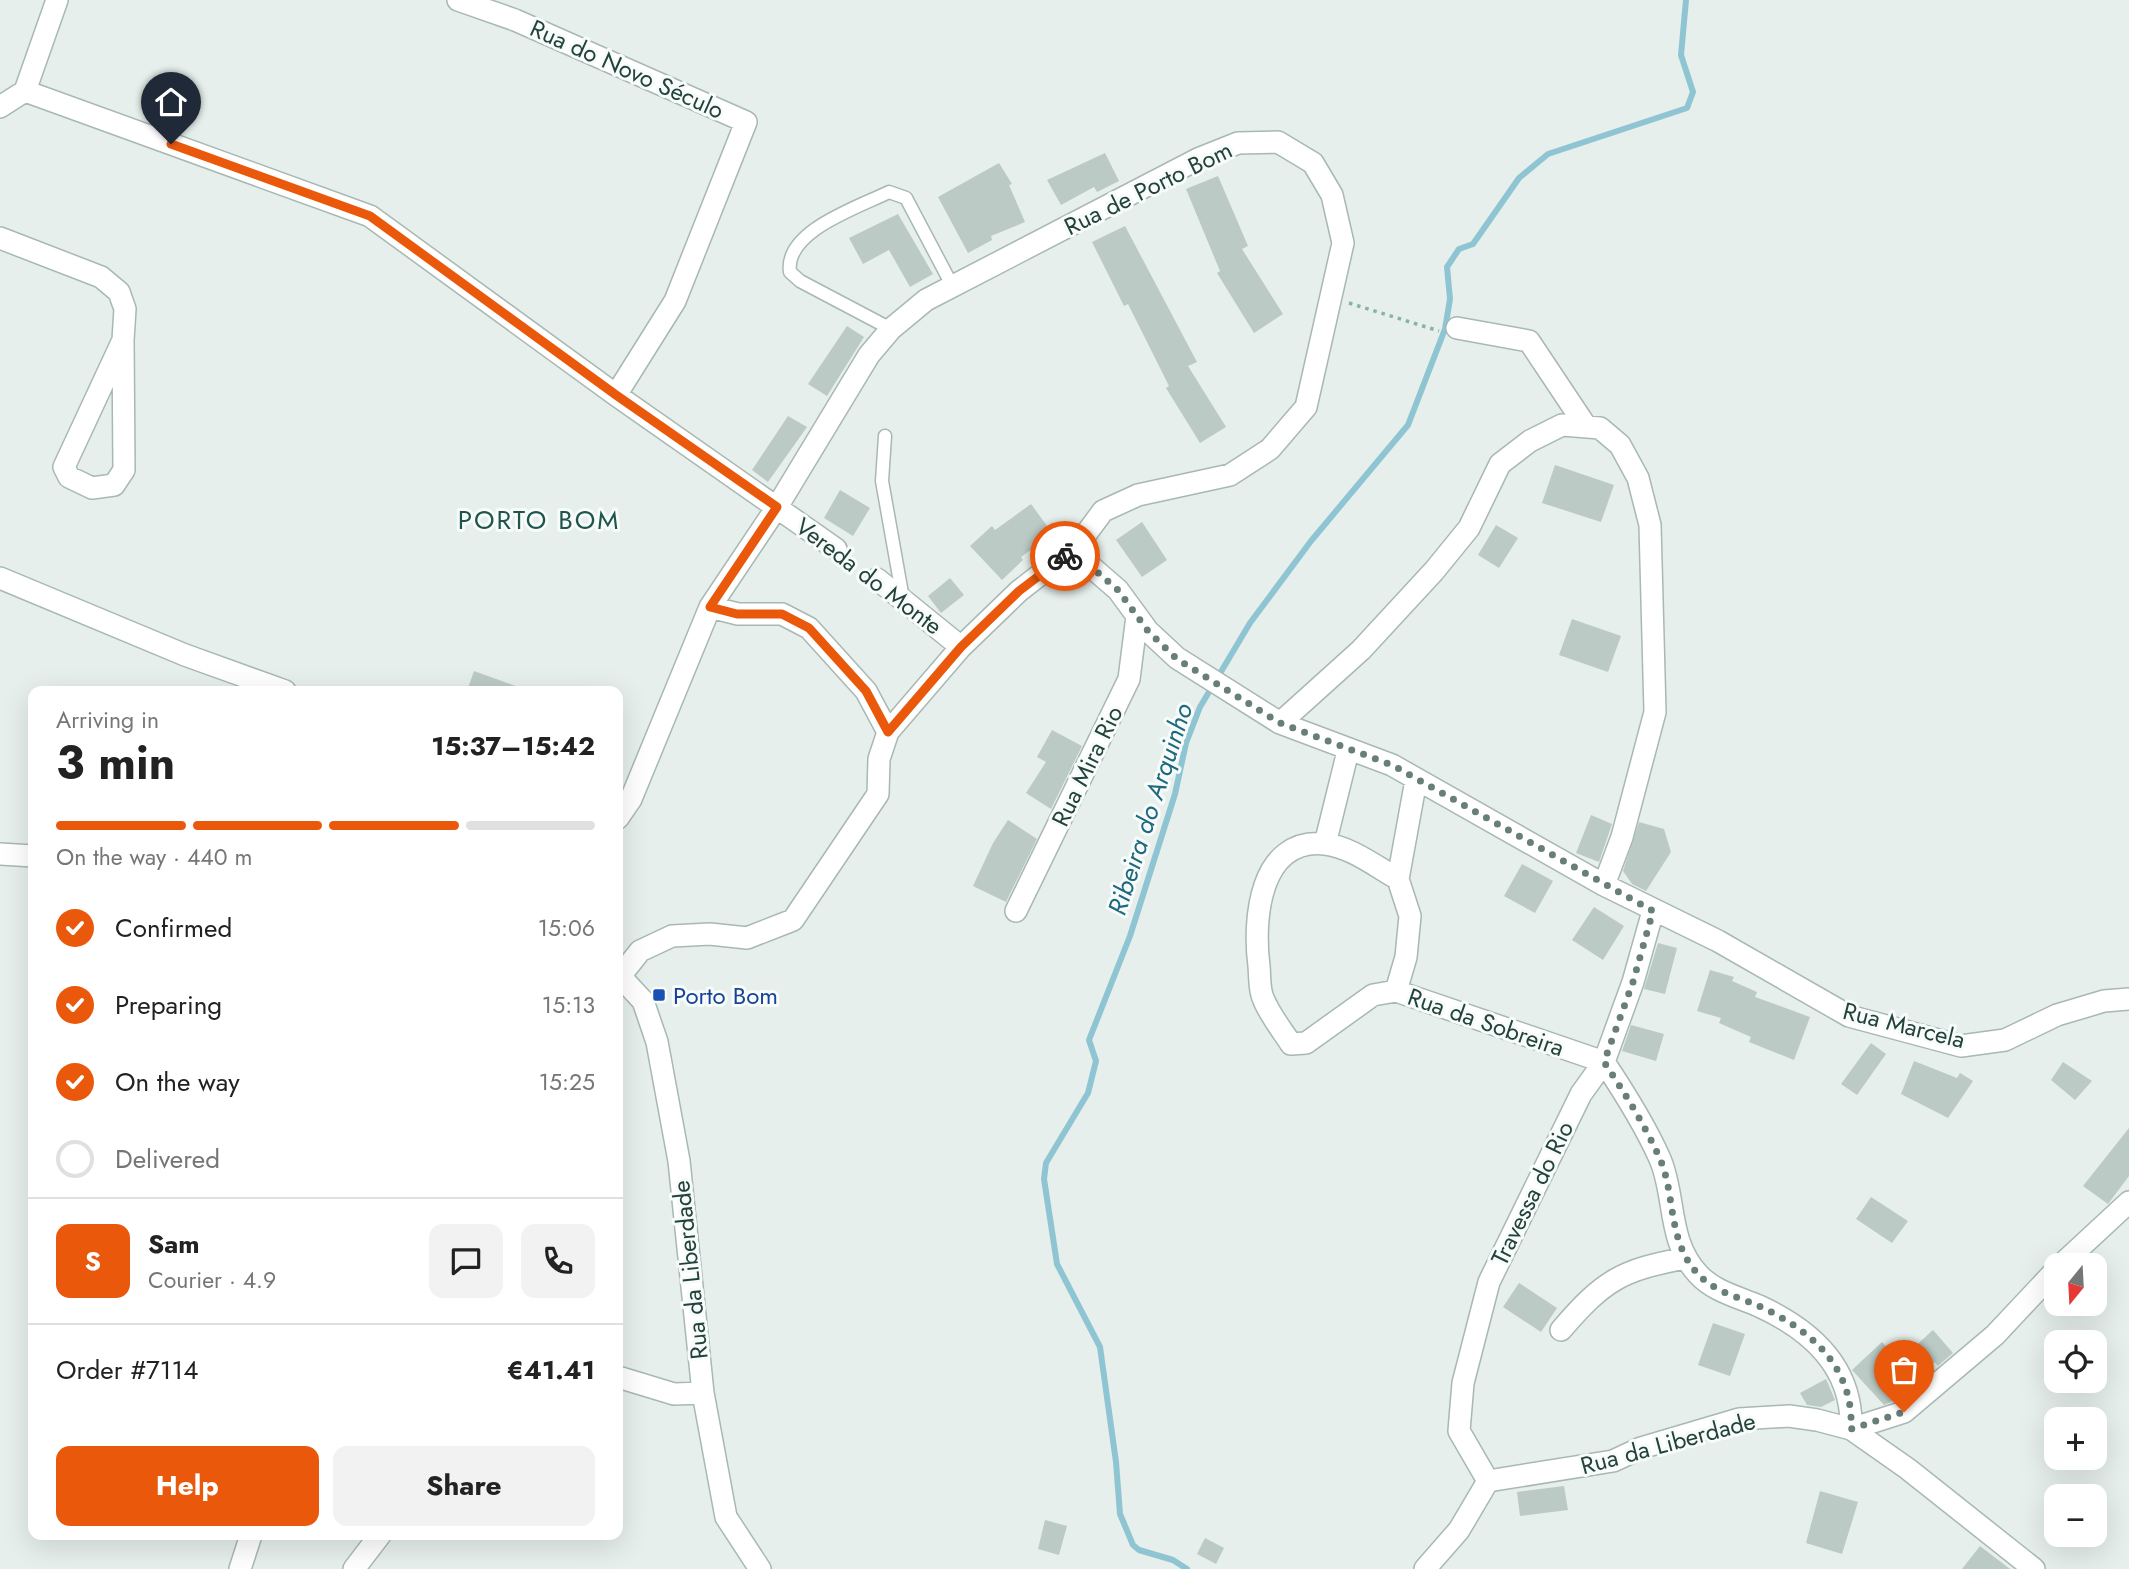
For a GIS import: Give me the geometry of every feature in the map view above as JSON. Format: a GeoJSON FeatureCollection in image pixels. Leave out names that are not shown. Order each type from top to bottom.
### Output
{"type":"FeatureCollection","features":[{"type":"Feature","properties":{"kind":"street"},"geometry":{"type":"LineString","coordinates":[[0,107],[24,91],[57,0]]}},
{"type":"Feature","properties":{"kind":"street","name":"Rua do Novo Século"},"geometry":{"type":"LineString","coordinates":[[458,0],[515,20],[746,122],[675,301],[616,395]]}},
{"type":"Feature","properties":{"kind":"street","name":"Vereda do Monte"},"geometry":{"type":"LineString","coordinates":[[24,91],[370,216],[616,395],[836,549]]}},
{"type":"Feature","properties":{"kind":"street","name":"Rua de Porto Bom"},"geometry":{"type":"LineString","coordinates":[[623,811],[631,799],[710,607],[777,507],[869,355],[908,312],[1198,159],[1238,144],[1278,142],[1313,163],[1332,195],[1343,243],[1307,407],[1270,449],[1230,475],[1138,495],[1103,511],[1077,546],[1019,591],[961,647],[888,732],[879,759],[878,794],[793,920],[747,938],[710,934],[673,936],[640,951],[623,970]]}},
{"type":"Feature","properties":{"kind":"street"},"geometry":{"type":"LineString","coordinates":[[0,237],[101,277],[119,292],[125,309],[124,470],[114,485],[92,488],[69,478],[64,467],[123,340]]}},
{"type":"Feature","properties":{"kind":"street"},"geometry":{"type":"LineString","coordinates":[[1457,328],[1529,341],[1585,425]]}},
{"type":"Feature","properties":{"kind":"street"},"geometry":{"type":"LineString","coordinates":[[1280,723],[1361,650],[1434,571],[1469,528],[1500,464],[1530,441],[1562,425],[1600,428],[1620,444],[1638,478],[1650,525],[1655,712],[1622,837],[1604,885]]}},
{"type":"Feature","properties":{"kind":"street","name":"Rua Marcela"},"geometry":{"type":"LineString","coordinates":[[1077,546],[1088,564],[1118,590],[1137,616],[1177,659],[1280,723],[1392,765],[1604,885],[1717,941],[1849,1016],[1961,1046],[2005,1040],[2057,1015],[2104,1001],[2129,999]]}},
{"type":"Feature","properties":{"kind":"street"},"geometry":{"type":"LineString","coordinates":[[0,578],[185,655],[271,686]]}},
{"type":"Feature","properties":{"kind":"street","name":"Vereda do Monte"},"geometry":{"type":"LineString","coordinates":[[877,579],[961,647]]}},
{"type":"Feature","properties":{"kind":"street"},"geometry":{"type":"LineString","coordinates":[[710,607],[737,614],[782,614],[809,628],[866,691],[888,732]]}},
{"type":"Feature","properties":{"kind":"street","name":"Rua Mira Rio"},"geometry":{"type":"LineString","coordinates":[[1016,911],[1129,679],[1137,616]]}},
{"type":"Feature","properties":{"kind":"street"},"geometry":{"type":"LineString","coordinates":[[1325,844],[1349,751]]}},
{"type":"Feature","properties":{"kind":"street"},"geometry":{"type":"LineString","coordinates":[[1396,991],[1373,995],[1306,1043],[1291,1044],[1262,997],[1256,946],[1258,915],[1266,877],[1282,857],[1298,845],[1325,844],[1350,852],[1398,879],[1416,780]]}},
{"type":"Feature","properties":{"kind":"street"},"geometry":{"type":"LineString","coordinates":[[0,854],[28,856]]}},
{"type":"Feature","properties":{"kind":"street","name":"Rua da Sobreira"},"geometry":{"type":"LineString","coordinates":[[1398,879],[1410,916],[1406,957],[1396,991],[1604,1062]]}},
{"type":"Feature","properties":{"kind":"street","name":"Travessa do Rio"},"geometry":{"type":"LineString","coordinates":[[1488,1480],[1459,1431],[1463,1383],[1489,1282],[1581,1094],[1604,1062],[1633,982],[1653,911]]}},
{"type":"Feature","properties":{"kind":"street","name":"Rua da Liberdade"},"geometry":{"type":"LineString","coordinates":[[623,979],[643,1001],[659,1055],[679,1161],[703,1393],[726,1517],[760,1569]]}},
{"type":"Feature","properties":{"kind":"street"},"geometry":{"type":"LineString","coordinates":[[1604,1062],[1661,1161],[1674,1225],[1686,1258],[1699,1276],[1727,1293],[1760,1306],[1828,1351],[1852,1405],[1851,1429]]}},
{"type":"Feature","properties":{"kind":"street"},"geometry":{"type":"LineString","coordinates":[[2074,1253],[2129,1202]]}},
{"type":"Feature","properties":{"kind":"street"},"geometry":{"type":"LineString","coordinates":[[1561,1330],[1590,1297],[1619,1275],[1644,1266],[1686,1258]]}},
{"type":"Feature","properties":{"kind":"street"},"geometry":{"type":"LineString","coordinates":[[1851,1429],[1904,1412],[1995,1335],[2044,1283]]}},
{"type":"Feature","properties":{"kind":"street"},"geometry":{"type":"LineString","coordinates":[[623,1379],[674,1394],[703,1393]]}},
{"type":"Feature","properties":{"kind":"street","name":"Rua da Liberdade"},"geometry":{"type":"LineString","coordinates":[[1488,1480],[1613,1461],[1641,1448],[1739,1419],[1789,1416],[1851,1429]]}},
{"type":"Feature","properties":{"kind":"street"},"geometry":{"type":"LineString","coordinates":[[1851,1429],[2034,1569]]}},
{"type":"Feature","properties":{"kind":"street"},"geometry":{"type":"LineString","coordinates":[[1425,1569],[1459,1530],[1488,1480]]}},
{"type":"Feature","properties":{"kind":"street"},"geometry":{"type":"LineString","coordinates":[[240,1569],[249,1540]]}},
{"type":"Feature","properties":{"kind":"street"},"geometry":{"type":"LineString","coordinates":[[354,1569],[376,1540]]}},
{"type":"Feature","properties":{"kind":"lane"},"geometry":{"type":"LineString","coordinates":[[891,329],[800,281],[789,272],[788,261],[796,244],[822,225],[889,192],[906,198],[953,287]]}},
{"type":"Feature","properties":{"kind":"lane"},"geometry":{"type":"LineString","coordinates":[[885,436],[882,481],[903,600]]}},
{"type":"Feature","properties":{"kind":"path"},"geometry":{"type":"LineString","coordinates":[[1331,298],[1435,330]]}},
{"type":"Feature","properties":{"kind":"building"},"geometry":{"type":"Polygon","coordinates":[[[1105,153],[1119,181],[1097,192],[1094,187],[1061,205],[1047,180],[1105,153]]]}},
{"type":"Feature","properties":{"kind":"building"},"geometry":{"type":"Polygon","coordinates":[[[999,163],[1012,184],[1009,185],[1025,222],[991,236],[992,240],[968,253],[938,197],[999,163]]]}},
{"type":"Feature","properties":{"kind":"building"},"geometry":{"type":"Polygon","coordinates":[[[1218,176],[1248,246],[1242,249],[1283,314],[1254,333],[1217,273],[1220,271],[1186,189],[1218,176]]]}},
{"type":"Feature","properties":{"kind":"building"},"geometry":{"type":"Polygon","coordinates":[[[898,214],[933,274],[910,287],[889,250],[863,264],[849,238],[898,214]]]}},
{"type":"Feature","properties":{"kind":"building"},"geometry":{"type":"Polygon","coordinates":[[[1125,226],[1197,362],[1188,366],[1226,427],[1200,443],[1166,388],[1169,386],[1128,304],[1124,306],[1092,242],[1125,226]]]}},
{"type":"Feature","properties":{"kind":"building"},"geometry":{"type":"Polygon","coordinates":[[[847,326],[864,337],[827,396],[808,384],[847,326]]]}},
{"type":"Feature","properties":{"kind":"building"},"geometry":{"type":"Polygon","coordinates":[[[788,416],[807,427],[768,482],[752,470],[788,416]]]}},
{"type":"Feature","properties":{"kind":"building"},"geometry":{"type":"Polygon","coordinates":[[[1555,465],[1614,485],[1601,522],[1542,503],[1555,465]]]}},
{"type":"Feature","properties":{"kind":"building"},"geometry":{"type":"Polygon","coordinates":[[[840,490],[870,508],[853,536],[824,518],[840,490]]]}},
{"type":"Feature","properties":{"kind":"building"},"geometry":{"type":"Polygon","coordinates":[[[1031,504],[1053,534],[1021,557],[1023,560],[1002,580],[970,546],[992,526],[995,530],[1031,504]]]}},
{"type":"Feature","properties":{"kind":"building"},"geometry":{"type":"Polygon","coordinates":[[[1142,522],[1167,560],[1142,577],[1116,540],[1142,522]]]}},
{"type":"Feature","properties":{"kind":"building"},"geometry":{"type":"Polygon","coordinates":[[[1496,525],[1518,538],[1499,568],[1478,555],[1496,525]]]}},
{"type":"Feature","properties":{"kind":"building"},"geometry":{"type":"Polygon","coordinates":[[[950,578],[964,595],[941,613],[928,596],[950,578]]]}},
{"type":"Feature","properties":{"kind":"building"},"geometry":{"type":"Polygon","coordinates":[[[1572,619],[1621,636],[1608,672],[1559,655],[1572,619]]]}},
{"type":"Feature","properties":{"kind":"building"},"geometry":{"type":"Polygon","coordinates":[[[474,671],[516,686],[469,686],[474,671]]]}},
{"type":"Feature","properties":{"kind":"building"},"geometry":{"type":"Polygon","coordinates":[[[1052,730],[1082,746],[1051,809],[1026,793],[1046,762],[1037,757],[1052,730]]]}},
{"type":"Feature","properties":{"kind":"building"},"geometry":{"type":"Polygon","coordinates":[[[1591,815],[1612,824],[1599,862],[1576,853],[1591,815]]]}},
{"type":"Feature","properties":{"kind":"building"},"geometry":{"type":"Polygon","coordinates":[[[1008,820],[1037,839],[1006,902],[973,886],[993,843],[1008,820]]]}},
{"type":"Feature","properties":{"kind":"building"},"geometry":{"type":"Polygon","coordinates":[[[1639,822],[1664,829],[1671,852],[1646,891],[1632,884],[1623,871],[1639,822]]]}},
{"type":"Feature","properties":{"kind":"building"},"geometry":{"type":"Polygon","coordinates":[[[1522,864],[1553,881],[1535,913],[1504,896],[1522,864]]]}},
{"type":"Feature","properties":{"kind":"building"},"geometry":{"type":"Polygon","coordinates":[[[1594,907],[1624,926],[1603,960],[1572,940],[1594,907]]]}},
{"type":"Feature","properties":{"kind":"building"},"geometry":{"type":"Polygon","coordinates":[[[1658,943],[1677,948],[1665,994],[1644,989],[1658,943]]]}},
{"type":"Feature","properties":{"kind":"building"},"geometry":{"type":"Polygon","coordinates":[[[1710,970],[1734,977],[1732,981],[1757,992],[1755,997],[1810,1017],[1794,1060],[1749,1042],[1751,1037],[1719,1023],[1721,1018],[1697,1011],[1710,970]]]}},
{"type":"Feature","properties":{"kind":"building"},"geometry":{"type":"Polygon","coordinates":[[[1631,1025],[1664,1034],[1656,1061],[1622,1051],[1631,1025]]]}},
{"type":"Feature","properties":{"kind":"building"},"geometry":{"type":"Polygon","coordinates":[[[1871,1043],[1886,1054],[1857,1095],[1841,1084],[1871,1043]]]}},
{"type":"Feature","properties":{"kind":"building"},"geometry":{"type":"Polygon","coordinates":[[[1914,1061],[1957,1078],[1960,1073],[1973,1081],[1948,1118],[1901,1094],[1914,1061]]]}},
{"type":"Feature","properties":{"kind":"building"},"geometry":{"type":"Polygon","coordinates":[[[2063,1062],[2092,1081],[2075,1100],[2051,1080],[2063,1062]]]}},
{"type":"Feature","properties":{"kind":"building"},"geometry":{"type":"Polygon","coordinates":[[[2129,1128],[2129,1176],[2108,1204],[2083,1186],[2129,1128]]]}},
{"type":"Feature","properties":{"kind":"building"},"geometry":{"type":"Polygon","coordinates":[[[1871,1197],[1908,1221],[1892,1243],[1856,1219],[1871,1197]]]}},
{"type":"Feature","properties":{"kind":"building"},"geometry":{"type":"Polygon","coordinates":[[[1519,1283],[1557,1308],[1541,1332],[1503,1307],[1519,1283]]]}},
{"type":"Feature","properties":{"kind":"building"},"geometry":{"type":"Polygon","coordinates":[[[1713,1323],[1745,1334],[1730,1376],[1698,1365],[1713,1323]]]}},
{"type":"Feature","properties":{"kind":"building"},"geometry":{"type":"Polygon","coordinates":[[[1933,1330],[1953,1353],[1938,1366],[1935,1362],[1891,1402],[1884,1405],[1852,1370],[1882,1342],[1899,1361],[1933,1330]]]}},
{"type":"Feature","properties":{"kind":"building"},"geometry":{"type":"Polygon","coordinates":[[[1826,1379],[1835,1400],[1821,1407],[1807,1405],[1800,1393],[1826,1379]]]}},
{"type":"Feature","properties":{"kind":"building"},"geometry":{"type":"Polygon","coordinates":[[[1564,1486],[1568,1510],[1520,1516],[1517,1492],[1564,1486]]]}},
{"type":"Feature","properties":{"kind":"building"},"geometry":{"type":"Polygon","coordinates":[[[1820,1491],[1858,1502],[1842,1554],[1806,1543],[1820,1491]]]}},
{"type":"Feature","properties":{"kind":"building"},"geometry":{"type":"Polygon","coordinates":[[[1045,1520],[1067,1526],[1059,1555],[1038,1549],[1045,1520]]]}},
{"type":"Feature","properties":{"kind":"building"},"geometry":{"type":"Polygon","coordinates":[[[1205,1538],[1224,1548],[1216,1564],[1197,1554],[1205,1538]]]}},
{"type":"Feature","properties":{"kind":"building"},"geometry":{"type":"Polygon","coordinates":[[[1980,1546],[2010,1569],[1962,1569],[1980,1546]]]}},
{"type":"Feature","properties":{"kind":"waterway","name":"Ribeira do Arquinho"},"geometry":{"type":"LineString","coordinates":[[1187,1569],[1173,1560],[1139,1550],[1133,1545],[1120,1514],[1116,1462],[1100,1347],[1057,1264],[1044,1179],[1046,1163],[1088,1093],[1096,1061],[1089,1040],[1130,936],[1175,794],[1186,743],[1200,707],[1250,623],[1311,541],[1408,425],[1445,329],[1450,299],[1447,267],[1459,249],[1473,244],[1519,178],[1548,154],[1687,108],[1693,92],[1681,55],[1686,0]]}},
{"type":"Feature","properties":{"kind":"way so far"},"geometry":{"type":"LineString","coordinates":[[1065,556],[1077,546],[1088,564],[1118,590],[1148,631],[1177,659],[1280,723],[1392,765],[1653,911],[1633,982],[1604,1062],[1661,1161],[1674,1225],[1686,1258],[1699,1276],[1727,1293],[1760,1306],[1828,1351],[1852,1405],[1851,1429],[1904,1412]]}},
{"type":"Feature","properties":{"kind":"place","name":"Porto Bom"},"geometry":{"type":"Point","coordinates":[659,995]}},
{"type":"Feature","properties":{"kind":"district","name":"PORTO BOM"},"geometry":{"type":"Point","coordinates":[539,520]}},
{"type":"Feature","properties":{"kind":"route"},"geometry":{"type":"LineString","coordinates":[[171,144],[370,216],[616,395],[777,507],[710,607],[737,614],[782,614],[809,628],[866,691],[888,732],[961,647],[1019,591],[1065,556]]}}]}
